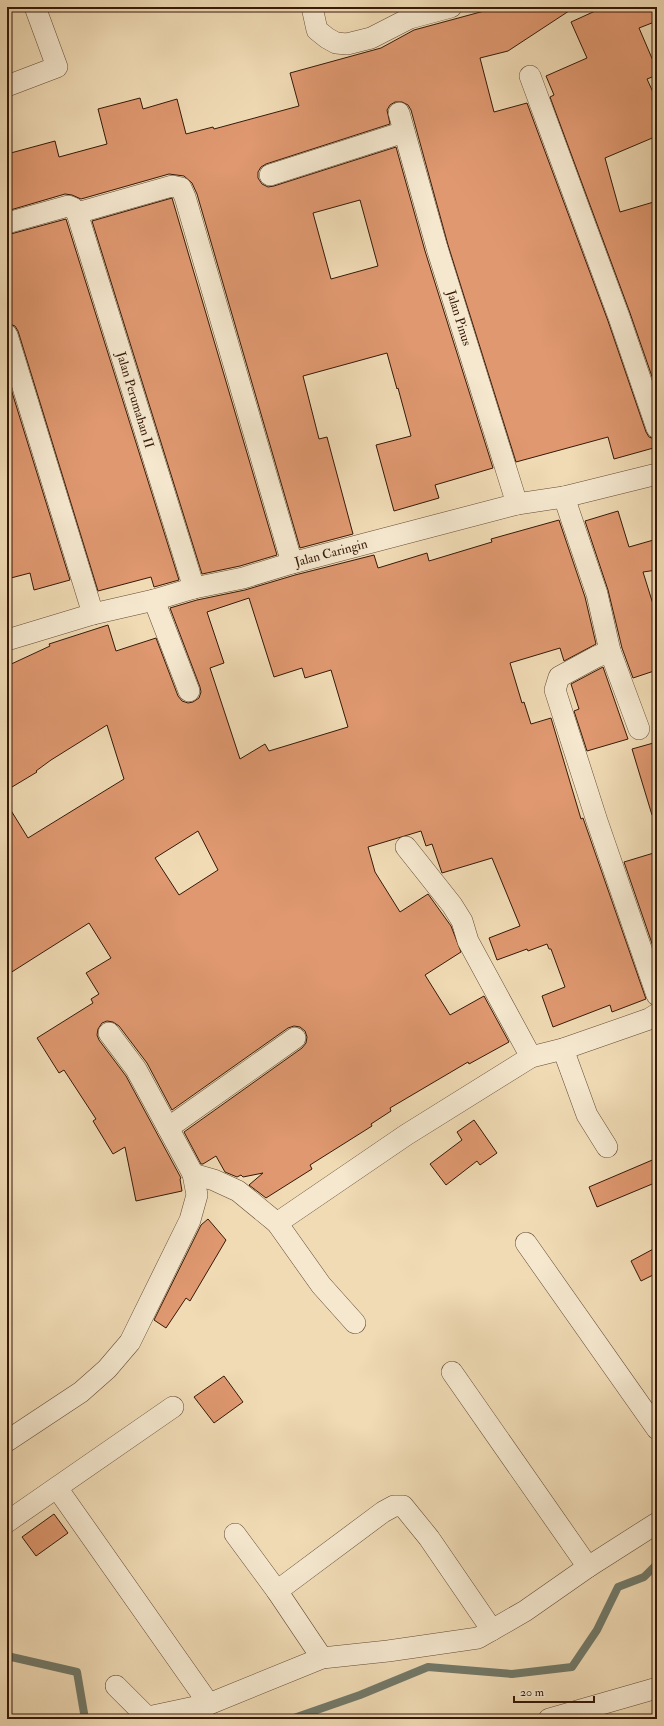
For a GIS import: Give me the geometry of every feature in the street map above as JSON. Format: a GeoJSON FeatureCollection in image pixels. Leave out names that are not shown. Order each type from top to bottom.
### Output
{"type":"FeatureCollection","features":[{"type":"Feature","properties":{"kind":"street"},"geometry":{"type":"LineString","coordinates":[[7,86],[58,67],[35,7]]}},
{"type":"Feature","properties":{"kind":"street"},"geometry":{"type":"LineString","coordinates":[[312,7],[317,30],[336,43],[347,44],[371,38],[410,18],[450,7]]}},
{"type":"Feature","properties":{"kind":"street"},"geometry":{"type":"LineString","coordinates":[[530,76],[619,317],[657,428]]}},
{"type":"Feature","properties":{"kind":"street","name":"Jalan Pinus"},"geometry":{"type":"LineString","coordinates":[[270,174],[401,123],[437,248],[516,504]]}},
{"type":"Feature","properties":{"kind":"street"},"geometry":{"type":"LineString","coordinates":[[7,223],[68,206],[73,208],[77,213],[172,186],[181,188],[187,204],[292,563]]}},
{"type":"Feature","properties":{"kind":"street","name":"Jalan Perumahan II"},"geometry":{"type":"LineString","coordinates":[[77,213],[194,588]]}},
{"type":"Feature","properties":{"kind":"street"},"geometry":{"type":"LineString","coordinates":[[7,336],[93,614]]}},
{"type":"Feature","properties":{"kind":"street","name":"Jalan Caringin"},"geometry":{"type":"LineString","coordinates":[[7,640],[93,614],[154,600],[194,588],[243,578],[292,563],[516,504],[564,497],[657,474]]}},
{"type":"Feature","properties":{"kind":"street"},"geometry":{"type":"LineString","coordinates":[[564,497],[597,594],[610,651],[639,730]]}},
{"type":"Feature","properties":{"kind":"street"},"geometry":{"type":"LineString","coordinates":[[154,600],[189,691]]}},
{"type":"Feature","properties":{"kind":"street"},"geometry":{"type":"LineString","coordinates":[[610,651],[559,677],[555,690],[597,821],[657,994]]}},
{"type":"Feature","properties":{"kind":"street"},"geometry":{"type":"LineString","coordinates":[[406,847],[434,880],[458,916],[468,942],[530,1056]]}},
{"type":"Feature","properties":{"kind":"street"},"geometry":{"type":"LineString","coordinates":[[277,1224],[406,1135],[530,1056],[563,1049],[649,1019],[657,1014]]}},
{"type":"Feature","properties":{"kind":"street"},"geometry":{"type":"LineString","coordinates":[[7,1441],[81,1392],[107,1369],[130,1342],[190,1220],[197,1195],[193,1174],[136,1069],[109,1033]]}},
{"type":"Feature","properties":{"kind":"street"},"geometry":{"type":"LineString","coordinates":[[168,1128],[295,1038]]}},
{"type":"Feature","properties":{"kind":"street"},"geometry":{"type":"LineString","coordinates":[[563,1049],[587,1115],[607,1147]]}},
{"type":"Feature","properties":{"kind":"street"},"geometry":{"type":"LineString","coordinates":[[193,1174],[214,1180],[238,1191],[277,1224],[321,1285],[355,1323]]}},
{"type":"Feature","properties":{"kind":"street"},"geometry":{"type":"LineString","coordinates":[[526,1243],[657,1429]]}},
{"type":"Feature","properties":{"kind":"street"},"geometry":{"type":"LineString","coordinates":[[452,1372],[588,1567]]}},
{"type":"Feature","properties":{"kind":"street"},"geometry":{"type":"LineString","coordinates":[[7,1522],[174,1407]]}},
{"type":"Feature","properties":{"kind":"street"},"geometry":{"type":"LineString","coordinates":[[57,1488],[209,1704]]}},
{"type":"Feature","properties":{"kind":"street"},"geometry":{"type":"LineString","coordinates":[[277,1592],[383,1512],[394,1506],[403,1506],[429,1538],[492,1630]]}},
{"type":"Feature","properties":{"kind":"street"},"geometry":{"type":"LineString","coordinates":[[116,1686],[149,1718],[209,1704],[322,1658],[388,1651],[478,1638],[525,1611],[588,1567],[657,1523]]}},
{"type":"Feature","properties":{"kind":"street"},"geometry":{"type":"LineString","coordinates":[[235,1534],[322,1658]]}},
{"type":"Feature","properties":{"kind":"street"},"geometry":{"type":"LineString","coordinates":[[549,1719],[657,1688]]}},
{"type":"Feature","properties":{"kind":"building"},"geometry":{"type":"Polygon","coordinates":[[[499,7],[575,7],[508,51],[480,58],[494,112],[527,103],[608,321],[646,432],[649,437],[657,440],[657,447],[614,459],[608,437],[516,462],[448,245],[411,110],[408,105],[402,102],[395,102],[390,105],[387,110],[390,124],[266,164],[261,167],[258,172],[258,178],[262,184],[268,187],[274,186],[396,147],[425,251],[493,468],[435,485],[439,498],[394,511],[376,445],[411,436],[387,353],[303,376],[319,439],[327,437],[353,534],[300,548],[197,194],[192,183],[184,176],[169,174],[81,199],[65,194],[7,211],[7,154],[55,141],[59,157],[107,144],[98,109],[140,98],[143,109],[177,99],[186,134],[213,127],[214,129],[299,106],[290,73],[381,48],[414,30],[499,7]],[[360,200],[313,213],[331,279],[378,266],[360,200]]]}},
{"type":"Feature","properties":{"kind":"building"},"geometry":{"type":"Polygon","coordinates":[[[604,7],[657,7],[657,21],[639,28],[657,70],[657,75],[647,79],[657,101],[657,136],[605,158],[620,212],[657,201],[657,391],[630,313],[550,97],[554,95],[546,76],[587,58],[571,22],[604,7]]]}},
{"type":"Feature","properties":{"kind":"building"},"geometry":{"type":"Polygon","coordinates":[[[172,198],[277,555],[240,566],[202,574],[92,221],[172,198]]]}},
{"type":"Feature","properties":{"kind":"building"},"geometry":{"type":"Polygon","coordinates":[[[66,219],[179,580],[154,587],[151,577],[98,591],[18,331],[15,326],[7,323],[7,235],[66,219]]]}},
{"type":"Feature","properties":{"kind":"building"},"geometry":{"type":"Polygon","coordinates":[[[7,376],[70,580],[34,590],[30,573],[7,579],[7,376]]]}},
{"type":"Feature","properties":{"kind":"building"},"geometry":{"type":"Polygon","coordinates":[[[618,511],[629,547],[657,539],[657,570],[643,572],[657,617],[657,670],[633,678],[622,648],[608,590],[585,521],[618,511]]]}},
{"type":"Feature","properties":{"kind":"building"},"geometry":{"type":"Polygon","coordinates":[[[559,520],[585,597],[596,644],[564,661],[560,648],[510,663],[522,703],[524,702],[531,724],[551,718],[581,819],[583,818],[646,999],[612,1012],[610,1005],[553,1027],[542,996],[565,987],[551,949],[549,949],[547,944],[528,951],[527,949],[497,960],[489,938],[520,926],[492,858],[442,873],[432,844],[426,846],[421,831],[368,847],[375,872],[400,912],[428,894],[451,926],[461,952],[425,975],[450,1015],[484,996],[509,1042],[469,1064],[468,1062],[390,1108],[391,1111],[371,1124],[372,1126],[310,1165],[312,1169],[266,1198],[249,1185],[263,1173],[243,1177],[241,1175],[237,1177],[225,1172],[216,1156],[201,1164],[184,1132],[302,1048],[306,1043],[307,1037],[305,1031],[300,1027],[294,1026],[288,1028],[172,1110],[147,1063],[119,1026],[113,1022],[107,1021],[102,1023],[98,1029],[97,1035],[99,1040],[126,1076],[181,1178],[182,1191],[136,1201],[125,1147],[113,1154],[93,1121],[96,1119],[64,1070],[59,1073],[37,1038],[93,1003],[91,999],[99,994],[86,973],[111,958],[89,923],[7,975],[7,804],[28,838],[124,779],[107,725],[51,760],[36,771],[37,772],[7,790],[7,666],[50,646],[49,644],[108,625],[116,651],[156,638],[178,696],[182,701],[188,703],[193,702],[199,698],[201,692],[200,687],[170,608],[197,600],[245,590],[295,575],[374,555],[378,568],[427,553],[429,561],[492,542],[491,539],[559,520]],[[249,598],[207,612],[224,663],[210,668],[240,759],[265,744],[269,751],[348,727],[331,670],[305,678],[302,668],[274,677],[249,598]],[[198,831],[155,858],[179,895],[218,870],[198,831]]]}},
{"type":"Feature","properties":{"kind":"building"},"geometry":{"type":"Polygon","coordinates":[[[603,667],[628,739],[587,751],[574,711],[579,709],[571,684],[603,667]]]}},
{"type":"Feature","properties":{"kind":"building"},"geometry":{"type":"Polygon","coordinates":[[[657,742],[657,815],[652,815],[632,749],[657,742]]]}},
{"type":"Feature","properties":{"kind":"building"},"geometry":{"type":"Polygon","coordinates":[[[657,852],[657,958],[624,862],[657,852]]]}},
{"type":"Feature","properties":{"kind":"building"},"geometry":{"type":"Polygon","coordinates":[[[474,1120],[497,1153],[480,1165],[477,1161],[446,1185],[430,1164],[462,1140],[457,1132],[474,1120]]]}},
{"type":"Feature","properties":{"kind":"building"},"geometry":{"type":"Polygon","coordinates":[[[657,1158],[657,1182],[597,1207],[589,1187],[657,1158]]]}},
{"type":"Feature","properties":{"kind":"building"},"geometry":{"type":"Polygon","coordinates":[[[208,1219],[226,1240],[190,1301],[186,1298],[166,1328],[154,1320],[201,1225],[208,1219]]]}},
{"type":"Feature","properties":{"kind":"building"},"geometry":{"type":"Polygon","coordinates":[[[657,1247],[657,1273],[641,1281],[631,1261],[657,1247]]]}},
{"type":"Feature","properties":{"kind":"building"},"geometry":{"type":"Polygon","coordinates":[[[224,1376],[243,1402],[214,1423],[194,1397],[224,1376]]]}},
{"type":"Feature","properties":{"kind":"building"},"geometry":{"type":"Polygon","coordinates":[[[54,1514],[68,1533],[36,1556],[22,1537],[54,1514]]]}},
{"type":"Feature","properties":{"kind":"waterway"},"geometry":{"type":"LineString","coordinates":[[291,1719],[360,1695],[428,1667],[512,1674],[572,1667],[597,1630],[618,1587],[644,1577],[657,1564]]}},
{"type":"Feature","properties":{"kind":"waterway"},"geometry":{"type":"LineString","coordinates":[[7,1656],[77,1672],[85,1719]]}}]}
